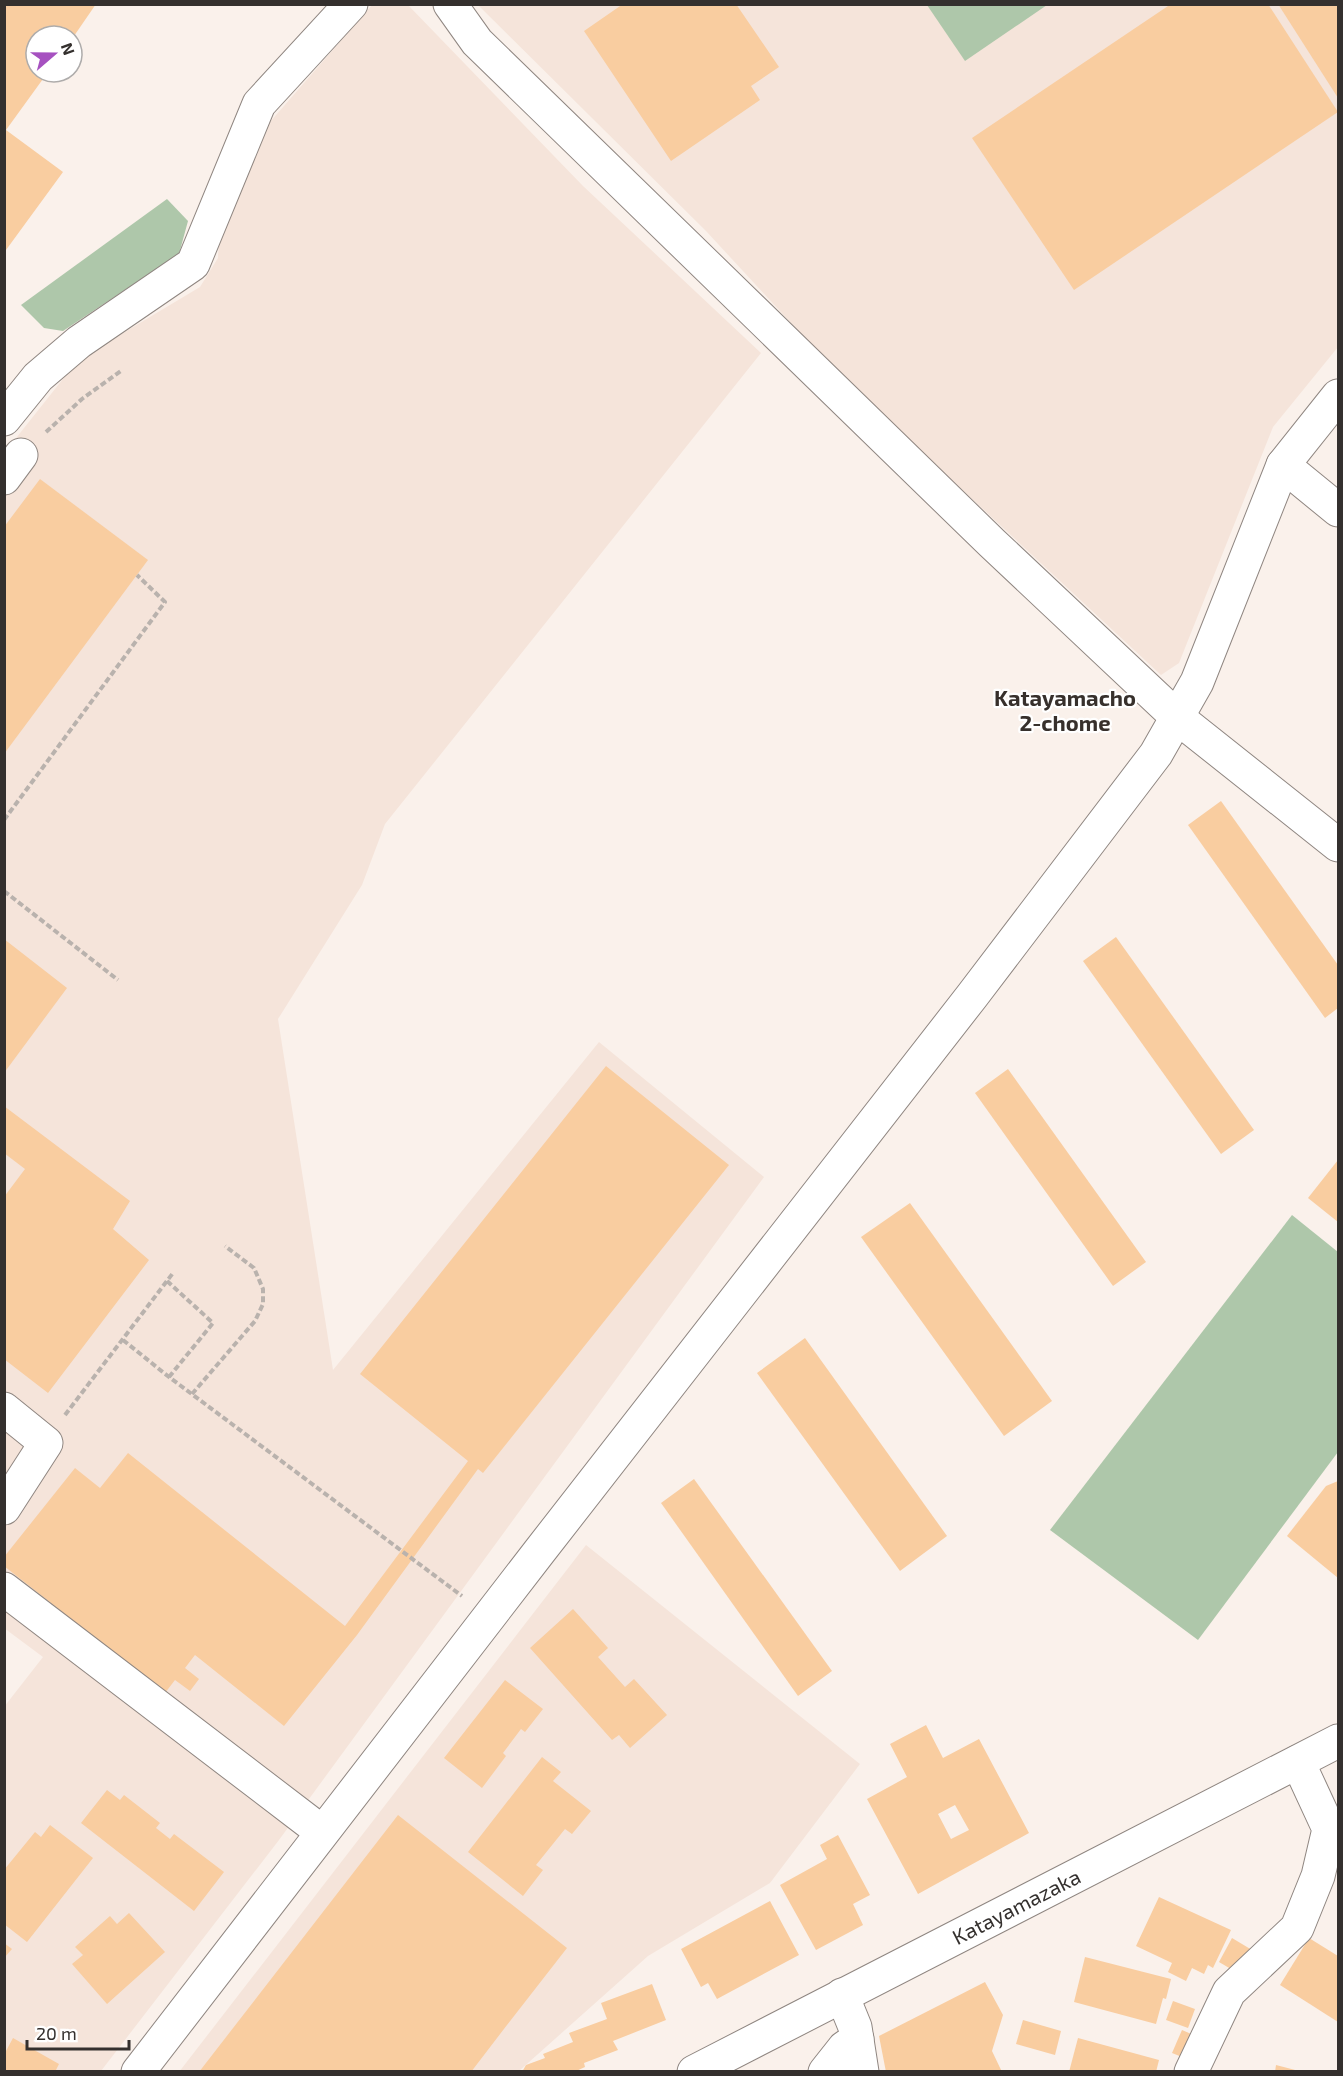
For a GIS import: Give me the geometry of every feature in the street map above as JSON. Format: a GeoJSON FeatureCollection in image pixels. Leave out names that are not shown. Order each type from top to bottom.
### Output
{"type":"FeatureCollection","features":[{"type":"Feature","properties":{"kind":"street"},"geometry":{"type":"LineString","coordinates":[[4,419],[38,377],[79,342],[193,264],[259,104],[351,4]]}},
{"type":"Feature","properties":{"kind":"street"},"geometry":{"type":"LineString","coordinates":[[450,4],[477,42],[992,543],[1178,717],[1338,845]]}},
{"type":"Feature","properties":{"kind":"street"},"geometry":{"type":"LineString","coordinates":[[138,2072],[1156,754],[1197,682],[1283,465],[1338,396]]}},
{"type":"Feature","properties":{"kind":"street"},"geometry":{"type":"LineString","coordinates":[[1283,465],[1338,510]]}},
{"type":"Feature","properties":{"kind":"street"},"geometry":{"type":"LineString","coordinates":[[4,1409],[46,1443],[4,1508]]}},
{"type":"Feature","properties":{"kind":"street"},"geometry":{"type":"LineString","coordinates":[[4,1589],[322,1832]]}},
{"type":"Feature","properties":{"kind":"street","name":"Katayamazaka"},"geometry":{"type":"LineString","coordinates":[[694,2072],[1338,1741]]}},
{"type":"Feature","properties":{"kind":"street"},"geometry":{"type":"LineString","coordinates":[[1191,2072],[1229,1992],[1297,1928],[1328,1882],[1329,1829],[1299,1762]]}},
{"type":"Feature","properties":{"kind":"street"},"geometry":{"type":"LineString","coordinates":[[842,1995],[855,2027],[862,2072]]}},
{"type":"Feature","properties":{"kind":"street"},"geometry":{"type":"LineString","coordinates":[[825,2072],[844,2048],[857,2039]]}},
{"type":"Feature","properties":{"kind":"path"},"geometry":{"type":"LineString","coordinates":[[13,467],[82,399],[121,371]]}},
{"type":"Feature","properties":{"kind":"path"},"geometry":{"type":"LineString","coordinates":[[4,820],[165,602],[137,576]]}},
{"type":"Feature","properties":{"kind":"path"},"geometry":{"type":"LineString","coordinates":[[4,891],[118,980]]}},
{"type":"Feature","properties":{"kind":"path"},"geometry":{"type":"LineString","coordinates":[[192,1394],[255,1321],[263,1304],[263,1289],[254,1268],[225,1246]]}},
{"type":"Feature","properties":{"kind":"path"},"geometry":{"type":"LineString","coordinates":[[46,1443],[60,1421],[173,1273]]}},
{"type":"Feature","properties":{"kind":"path"},"geometry":{"type":"LineString","coordinates":[[167,1281],[213,1323],[169,1377]]}},
{"type":"Feature","properties":{"kind":"path"},"geometry":{"type":"LineString","coordinates":[[123,1340],[169,1377],[470,1602]]}},
{"type":"Feature","properties":{"kind":"shaded area"},"geometry":{"type":"Polygon","coordinates":[[[372,5],[408,5],[583,186],[761,353],[385,824],[362,885],[278,1019],[333,1370],[599,1042],[764,1177],[279,1840],[101,2071],[5,2071],[4,1707],[43,1657],[4,1628],[5,452],[78,360],[200,287],[218,258],[219,235],[270,122],[372,5]]]}},
{"type":"Feature","properties":{"kind":"shaded area"},"geometry":{"type":"Polygon","coordinates":[[[478,5],[1338,5],[1338,347],[1273,427],[1179,663],[1161,675],[840,376],[706,231],[478,5]]]}},
{"type":"Feature","properties":{"kind":"shaded area"},"geometry":{"type":"Polygon","coordinates":[[[586,1545],[860,1764],[770,1883],[648,1956],[519,2071],[179,2072],[586,1545]]]}},
{"type":"Feature","properties":{"kind":"green space"},"geometry":{"type":"Polygon","coordinates":[[[927,5],[1047,5],[965,61],[927,5]]]}},
{"type":"Feature","properties":{"kind":"green space"},"geometry":{"type":"Polygon","coordinates":[[[167,199],[188,221],[179,254],[63,331],[44,328],[21,305],[167,199]]]}},
{"type":"Feature","properties":{"kind":"green space"},"geometry":{"type":"Polygon","coordinates":[[[1292,1215],[1338,1252],[1338,1452],[1198,1640],[1050,1530],[1292,1215]]]}},
{"type":"Feature","properties":{"kind":"building"},"geometry":{"type":"Polygon","coordinates":[[[4,4],[96,4],[82,24],[24,24],[24,84],[39,84],[6,130],[63,172],[6,250],[4,249],[4,4]]]}},
{"type":"Feature","properties":{"kind":"building"},"geometry":{"type":"Polygon","coordinates":[[[623,4],[736,4],[779,67],[751,86],[760,100],[671,161],[584,31],[623,4]]]}},
{"type":"Feature","properties":{"kind":"building"},"geometry":{"type":"Polygon","coordinates":[[[1171,4],[1268,4],[1338,112],[1074,290],[972,138],[1171,4]]]}},
{"type":"Feature","properties":{"kind":"building"},"geometry":{"type":"Polygon","coordinates":[[[1278,4],[1338,4],[1338,98],[1278,4]]]}},
{"type":"Feature","properties":{"kind":"building"},"geometry":{"type":"Polygon","coordinates":[[[40,479],[148,560],[4,754],[4,527],[40,479]]]}},
{"type":"Feature","properties":{"kind":"building"},"geometry":{"type":"Polygon","coordinates":[[[1221,801],[1338,965],[1338,1008],[1325,1018],[1188,825],[1221,801]]]}},
{"type":"Feature","properties":{"kind":"building"},"geometry":{"type":"Polygon","coordinates":[[[1116,937],[1254,1130],[1221,1154],[1083,961],[1116,937]]]}},
{"type":"Feature","properties":{"kind":"building"},"geometry":{"type":"Polygon","coordinates":[[[4,939],[67,988],[4,1073],[4,939]]]}},
{"type":"Feature","properties":{"kind":"building"},"geometry":{"type":"Polygon","coordinates":[[[606,1066],[729,1165],[483,1473],[478,1469],[357,1635],[284,1726],[195,1655],[185,1668],[199,1679],[190,1691],[175,1680],[165,1693],[4,1566],[4,1557],[75,1468],[100,1488],[128,1453],[345,1626],[468,1461],[360,1374],[606,1066]]]}},
{"type":"Feature","properties":{"kind":"building"},"geometry":{"type":"Polygon","coordinates":[[[1008,1069],[1146,1262],[1113,1286],[975,1093],[1008,1069]]]}},
{"type":"Feature","properties":{"kind":"building"},"geometry":{"type":"Polygon","coordinates":[[[4,1106],[130,1201],[113,1229],[149,1260],[48,1393],[4,1359],[4,1197],[25,1169],[4,1153],[4,1106]]]}},
{"type":"Feature","properties":{"kind":"building"},"geometry":{"type":"Polygon","coordinates":[[[1338,1160],[1338,1222],[1308,1198],[1338,1160]]]}},
{"type":"Feature","properties":{"kind":"building"},"geometry":{"type":"Polygon","coordinates":[[[910,1203],[1052,1401],[1004,1436],[861,1237],[910,1203]]]}},
{"type":"Feature","properties":{"kind":"building"},"geometry":{"type":"Polygon","coordinates":[[[805,1338],[947,1536],[900,1571],[757,1373],[805,1338]]]}},
{"type":"Feature","properties":{"kind":"building"},"geometry":{"type":"Polygon","coordinates":[[[694,1479],[832,1671],[798,1696],[661,1503],[694,1479]]]}},
{"type":"Feature","properties":{"kind":"building"},"geometry":{"type":"Polygon","coordinates":[[[1338,1481],[1338,1578],[1287,1536],[1326,1486],[1338,1481]]]}},
{"type":"Feature","properties":{"kind":"building"},"geometry":{"type":"Polygon","coordinates":[[[573,1609],[608,1648],[598,1657],[625,1687],[634,1679],[667,1715],[630,1748],[619,1735],[612,1740],[530,1648],[573,1609]]]}},
{"type":"Feature","properties":{"kind":"building"},"geometry":{"type":"Polygon","coordinates":[[[505,1680],[543,1709],[525,1732],[521,1729],[503,1753],[506,1756],[482,1788],[444,1758],[505,1680]]]}},
{"type":"Feature","properties":{"kind":"building"},"geometry":{"type":"Polygon","coordinates":[[[926,1725],[943,1758],[979,1739],[1029,1833],[918,1894],[867,1799],[907,1777],[890,1744],[926,1725]],[[955,1805],[938,1814],[951,1839],[969,1830],[955,1805]]]}},
{"type":"Feature","properties":{"kind":"building"},"geometry":{"type":"Polygon","coordinates":[[[542,1757],[561,1772],[553,1781],[591,1811],[572,1834],[565,1829],[536,1865],[543,1870],[523,1896],[468,1852],[542,1757]]]}},
{"type":"Feature","properties":{"kind":"building"},"geometry":{"type":"Polygon","coordinates":[[[107,1790],[120,1800],[124,1795],[160,1823],[156,1828],[170,1839],[174,1834],[224,1872],[194,1911],[81,1823],[107,1790]]]}},
{"type":"Feature","properties":{"kind":"building"},"geometry":{"type":"Polygon","coordinates":[[[398,1815],[567,1948],[471,2072],[199,2072],[398,1815]]]}},
{"type":"Feature","properties":{"kind":"building"},"geometry":{"type":"Polygon","coordinates":[[[50,1825],[93,1858],[27,1942],[4,1924],[4,1870],[35,1832],[41,1837],[50,1825]]]}},
{"type":"Feature","properties":{"kind":"building"},"geometry":{"type":"Polygon","coordinates":[[[838,1835],[870,1895],[853,1904],[863,1925],[816,1950],[780,1885],[827,1859],[820,1845],[838,1835]]]}},
{"type":"Feature","properties":{"kind":"building"},"geometry":{"type":"Polygon","coordinates":[[[1159,1897],[1231,1930],[1213,1968],[1208,1965],[1204,1974],[1192,1968],[1186,1981],[1168,1972],[1172,1963],[1136,1946],[1159,1897]]]}},
{"type":"Feature","properties":{"kind":"building"},"geometry":{"type":"Polygon","coordinates":[[[770,1901],[799,1955],[717,1999],[708,1983],[701,1987],[681,1949],[770,1901]]]}},
{"type":"Feature","properties":{"kind":"building"},"geometry":{"type":"Polygon","coordinates":[[[129,1913],[165,1952],[107,2004],[72,1964],[83,1955],[75,1947],[110,1916],[117,1924],[129,1913]]]}},
{"type":"Feature","properties":{"kind":"building"},"geometry":{"type":"Polygon","coordinates":[[[1232,1938],[1257,1953],[1236,1972],[1219,1962],[1232,1938]]]}},
{"type":"Feature","properties":{"kind":"building"},"geometry":{"type":"Polygon","coordinates":[[[1309,1938],[1338,1956],[1338,2022],[1280,1985],[1309,1938]]]}},
{"type":"Feature","properties":{"kind":"building"},"geometry":{"type":"Polygon","coordinates":[[[4,1943],[12,1949],[4,1958],[4,1943]]]}},
{"type":"Feature","properties":{"kind":"building"},"geometry":{"type":"Polygon","coordinates":[[[1085,1957],[1171,1979],[1156,2024],[1074,2002],[1085,1957]]]}},
{"type":"Feature","properties":{"kind":"building"},"geometry":{"type":"Polygon","coordinates":[[[985,1982],[1003,2015],[992,2051],[1002,2072],[886,2072],[879,2036],[985,1982]]]}},
{"type":"Feature","properties":{"kind":"building"},"geometry":{"type":"Polygon","coordinates":[[[652,1984],[666,2020],[613,2041],[618,2050],[584,2063],[585,2067],[574,2072],[522,2072],[526,2065],[545,2058],[543,2054],[573,2042],[569,2033],[607,2019],[601,2003],[652,1984]]]}},
{"type":"Feature","properties":{"kind":"building"},"geometry":{"type":"Polygon","coordinates":[[[1173,2001],[1195,2009],[1188,2028],[1166,2020],[1173,2001]]]}},
{"type":"Feature","properties":{"kind":"building"},"geometry":{"type":"Polygon","coordinates":[[[1023,2020],[1061,2031],[1055,2055],[1016,2044],[1023,2020]]]}},
{"type":"Feature","properties":{"kind":"building"},"geometry":{"type":"Polygon","coordinates":[[[1182,2030],[1196,2036],[1187,2059],[1172,2053],[1182,2030]]]}},
{"type":"Feature","properties":{"kind":"building"},"geometry":{"type":"Polygon","coordinates":[[[13,2038],[59,2064],[55,2072],[4,2072],[4,2050],[6,2051],[13,2038]]]}},
{"type":"Feature","properties":{"kind":"building"},"geometry":{"type":"Polygon","coordinates":[[[1078,2038],[1159,2060],[1156,2072],[1069,2072],[1078,2038]]]}},
{"type":"Feature","properties":{"kind":"building"},"geometry":{"type":"Polygon","coordinates":[[[1276,2065],[1299,2071],[1299,2072],[1275,2072],[1276,2065]]]}},
{"type":"Feature","properties":{"kind":"district","name":"Katayamacho 2-chome"},"geometry":{"type":"Point","coordinates":[1065,710]}}]}
